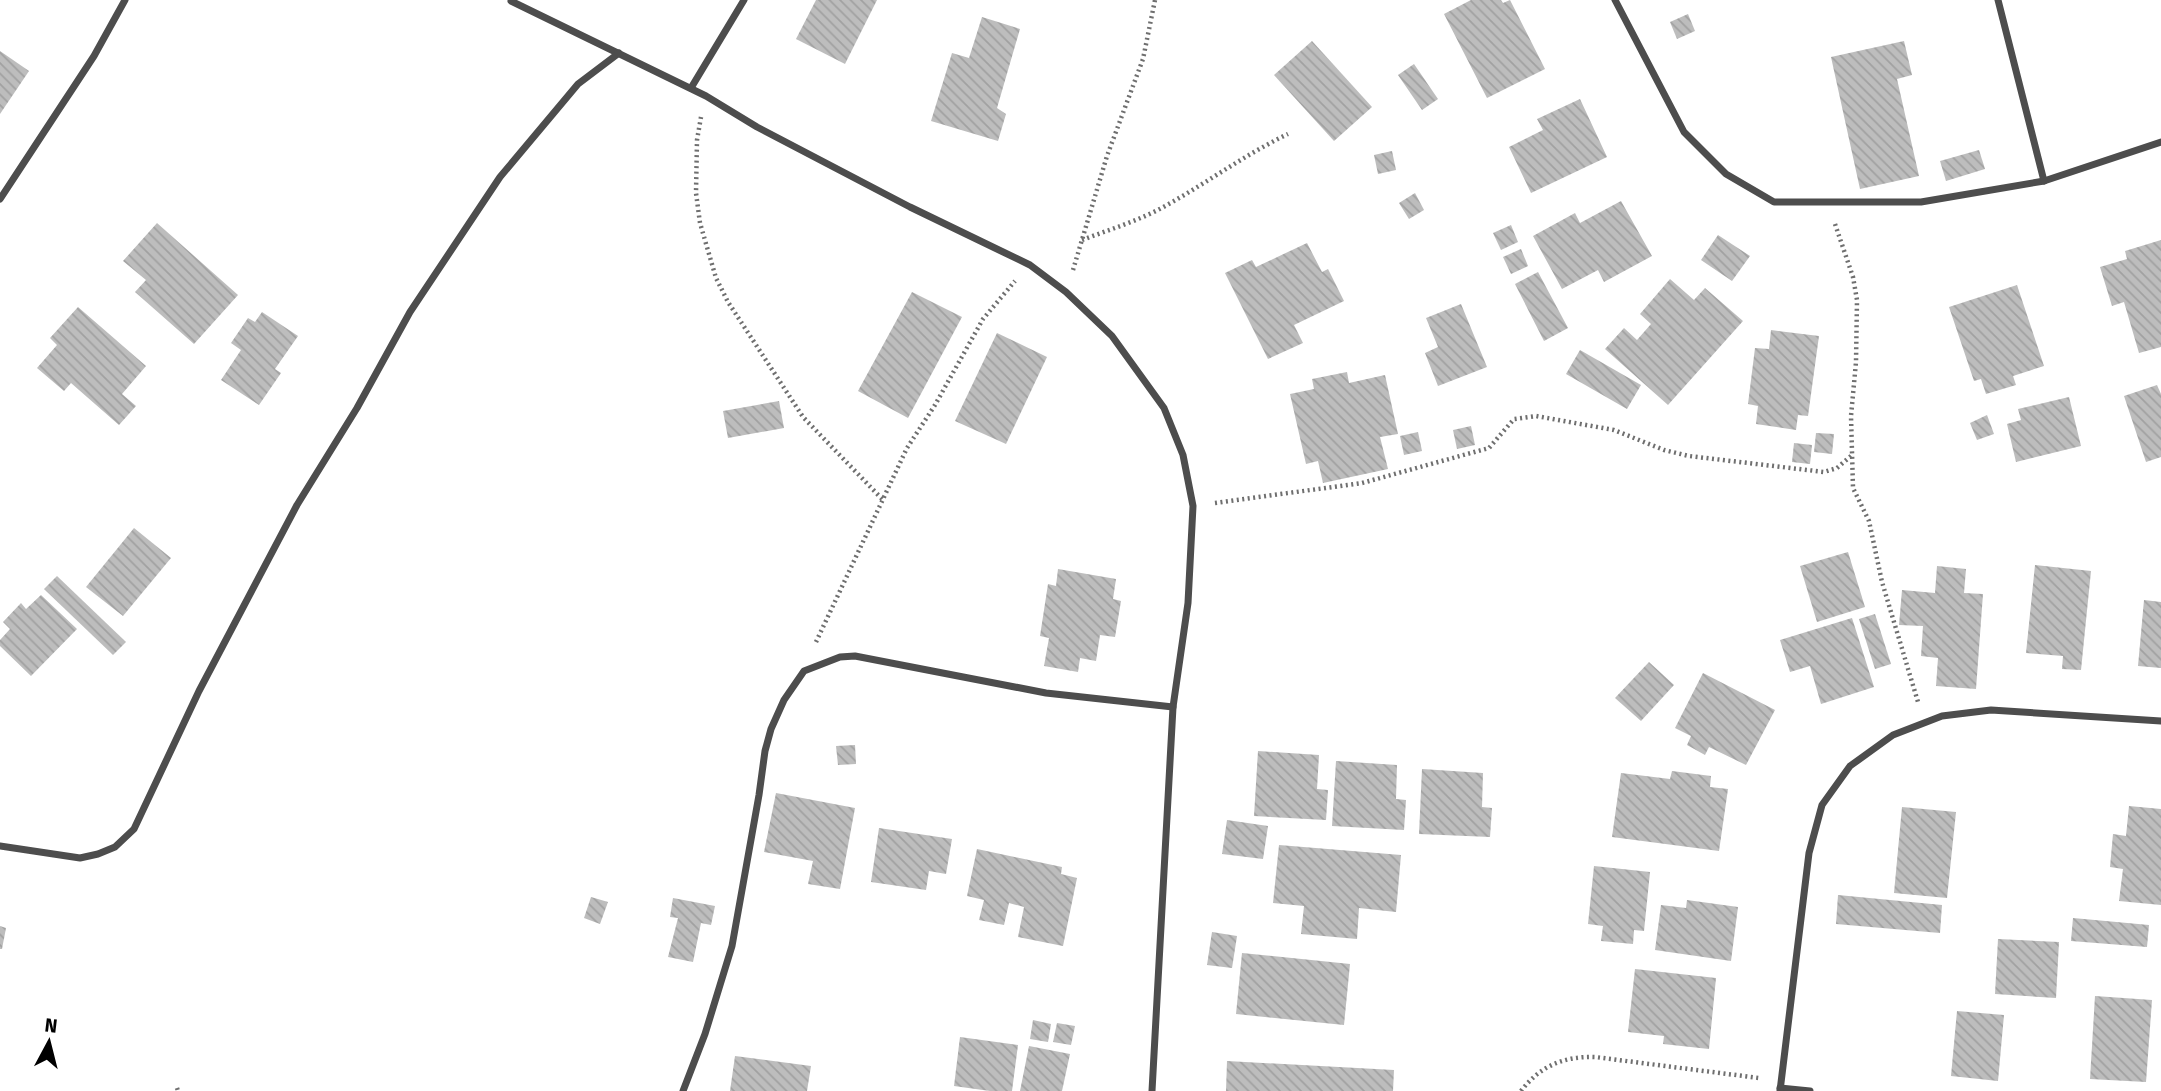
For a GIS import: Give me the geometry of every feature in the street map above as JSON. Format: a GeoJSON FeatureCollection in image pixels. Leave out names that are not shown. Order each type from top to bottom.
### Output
{"type":"FeatureCollection","features":[{"type":"Feature","properties":{"kind":"street"},"geometry":{"type":"LineString","coordinates":[[0,199],[94,56],[125,0]]}},
{"type":"Feature","properties":{"kind":"street"},"geometry":{"type":"LineString","coordinates":[[691,88],[744,0]]}},
{"type":"Feature","properties":{"kind":"street"},"geometry":{"type":"LineString","coordinates":[[1615,0],[1684,132],[1727,174],[1774,202],[1921,202],[2044,181],[2161,142]]}},
{"type":"Feature","properties":{"kind":"street"},"geometry":{"type":"LineString","coordinates":[[1998,0],[2044,181]]}},
{"type":"Feature","properties":{"kind":"street"},"geometry":{"type":"LineString","coordinates":[[512,1],[691,88],[769,133],[910,207],[1030,265],[1066,292],[1112,336],[1164,408],[1183,455],[1193,506],[1188,603],[1173,707],[1152,1091]]}},
{"type":"Feature","properties":{"kind":"street"},"geometry":{"type":"LineString","coordinates":[[0,846],[79,858],[115,847],[134,829],[199,691],[297,505],[357,408],[410,312],[500,177],[578,84],[619,53]]}},
{"type":"Feature","properties":{"kind":"street"},"geometry":{"type":"LineString","coordinates":[[683,1091],[705,1034],[732,946],[771,729],[784,700],[804,671],[840,657],[855,656],[1046,693],[1173,707]]}},
{"type":"Feature","properties":{"kind":"street"},"geometry":{"type":"LineString","coordinates":[[1810,1091],[1780,1087],[1809,853],[1822,805],[1850,766],[1893,735],[1942,716],[1991,710],[2161,721]]}},
{"type":"Feature","properties":{"kind":"path"},"geometry":{"type":"LineString","coordinates":[[1066,292],[1107,156],[1143,59],[1155,0]]}},
{"type":"Feature","properties":{"kind":"path"},"geometry":{"type":"LineString","coordinates":[[706,96],[697,140],[696,193],[700,223],[716,278],[728,302],[803,417],[884,501]]}},
{"type":"Feature","properties":{"kind":"path"},"geometry":{"type":"LineString","coordinates":[[1082,240],[1166,206],[1260,148],[1288,134]]}},
{"type":"Feature","properties":{"kind":"path"},"geometry":{"type":"LineString","coordinates":[[1828,202],[1853,277],[1857,300],[1856,362],[1851,416],[1853,488],[1870,521],[1885,594],[1925,723]]}},
{"type":"Feature","properties":{"kind":"path"},"geometry":{"type":"LineString","coordinates":[[804,671],[828,613],[884,501],[907,448],[941,396],[983,319],[1030,265]]}},
{"type":"Feature","properties":{"kind":"path"},"geometry":{"type":"LineString","coordinates":[[1193,506],[1362,483],[1489,448],[1514,419],[1536,415],[1614,430],[1664,450],[1733,463],[1824,472],[1837,468],[1852,455]]}},
{"type":"Feature","properties":{"kind":"path"},"geometry":{"type":"LineString","coordinates":[[1521,1091],[1542,1070],[1577,1056],[1649,1063],[1780,1087]]}},
{"type":"Feature","properties":{"kind":"building"},"geometry":{"type":"Polygon","coordinates":[[[816,0],[877,0],[845,64],[796,39],[816,0]]]}},
{"type":"Feature","properties":{"kind":"building"},"geometry":{"type":"Polygon","coordinates":[[[1471,0],[1501,0],[1503,3],[1510,0],[1545,69],[1487,98],[1444,14],[1471,0]]]}},
{"type":"Feature","properties":{"kind":"building"},"geometry":{"type":"Polygon","coordinates":[[[1688,14],[1695,31],[1677,39],[1670,22],[1688,14]]]}},
{"type":"Feature","properties":{"kind":"building"},"geometry":{"type":"Polygon","coordinates":[[[982,17],[1020,29],[997,108],[1006,114],[998,141],[931,121],[952,53],[969,58],[982,17]]]}},
{"type":"Feature","properties":{"kind":"building"},"geometry":{"type":"Polygon","coordinates":[[[1312,41],[1372,107],[1334,141],[1274,75],[1312,41]]]}},
{"type":"Feature","properties":{"kind":"building"},"geometry":{"type":"Polygon","coordinates":[[[1904,41],[1912,75],[1897,79],[1919,176],[1860,189],[1831,57],[1904,41]]]}},
{"type":"Feature","properties":{"kind":"building"},"geometry":{"type":"Polygon","coordinates":[[[0,51],[29,71],[0,114],[0,51]]]}},
{"type":"Feature","properties":{"kind":"building"},"geometry":{"type":"Polygon","coordinates":[[[1414,64],[1438,99],[1422,110],[1398,75],[1414,64]]]}},
{"type":"Feature","properties":{"kind":"building"},"geometry":{"type":"Polygon","coordinates":[[[1580,99],[1607,157],[1531,193],[1509,147],[1543,130],[1537,119],[1580,99]]]}},
{"type":"Feature","properties":{"kind":"building"},"geometry":{"type":"Polygon","coordinates":[[[1979,150],[1985,169],[1946,181],[1940,161],[1979,150]]]}},
{"type":"Feature","properties":{"kind":"building"},"geometry":{"type":"Polygon","coordinates":[[[1392,151],[1396,170],[1378,174],[1374,155],[1392,151]]]}},
{"type":"Feature","properties":{"kind":"building"},"geometry":{"type":"Polygon","coordinates":[[[1415,193],[1424,210],[1409,219],[1399,203],[1415,193]]]}},
{"type":"Feature","properties":{"kind":"building"},"geometry":{"type":"Polygon","coordinates":[[[1621,201],[1652,256],[1604,282],[1598,270],[1562,289],[1533,236],[1575,213],[1580,223],[1621,201]]]}},
{"type":"Feature","properties":{"kind":"building"},"geometry":{"type":"Polygon","coordinates":[[[157,223],[238,295],[194,344],[135,292],[146,280],[123,261],[157,223]]]}},
{"type":"Feature","properties":{"kind":"building"},"geometry":{"type":"Polygon","coordinates":[[[1511,225],[1518,242],[1501,250],[1493,233],[1511,225]]]}},
{"type":"Feature","properties":{"kind":"building"},"geometry":{"type":"Polygon","coordinates":[[[1718,235],[1750,256],[1732,281],[1701,260],[1718,235]]]}},
{"type":"Feature","properties":{"kind":"building"},"geometry":{"type":"Polygon","coordinates":[[[2161,240],[2161,347],[2139,353],[2124,302],[2112,306],[2100,267],[2127,259],[2125,251],[2161,240]]]}},
{"type":"Feature","properties":{"kind":"building"},"geometry":{"type":"Polygon","coordinates":[[[1307,243],[1322,272],[1328,269],[1344,301],[1294,325],[1303,343],[1268,359],[1225,273],[1252,260],[1256,267],[1307,243]]]}},
{"type":"Feature","properties":{"kind":"building"},"geometry":{"type":"Polygon","coordinates":[[[1521,249],[1528,266],[1511,274],[1503,257],[1521,249]]]}},
{"type":"Feature","properties":{"kind":"building"},"geometry":{"type":"Polygon","coordinates":[[[1538,272],[1568,328],[1544,341],[1515,284],[1538,272]]]}},
{"type":"Feature","properties":{"kind":"building"},"geometry":{"type":"Polygon","coordinates":[[[1670,279],[1694,300],[1705,288],[1743,321],[1668,405],[1605,349],[1624,328],[1637,340],[1651,324],[1640,314],[1670,279]]]}},
{"type":"Feature","properties":{"kind":"building"},"geometry":{"type":"Polygon","coordinates":[[[2017,285],[2044,366],[2013,376],[2016,385],[1986,394],[1981,379],[1974,381],[1949,307],[2017,285]]]}},
{"type":"Feature","properties":{"kind":"building"},"geometry":{"type":"Polygon","coordinates":[[[912,292],[962,317],[908,418],[858,391],[912,292]]]}},
{"type":"Feature","properties":{"kind":"building"},"geometry":{"type":"Polygon","coordinates":[[[1461,304],[1487,367],[1438,386],[1425,353],[1438,347],[1426,318],[1461,304]]]}},
{"type":"Feature","properties":{"kind":"building"},"geometry":{"type":"Polygon","coordinates":[[[78,307],[146,366],[122,394],[136,406],[119,425],[71,383],[64,391],[37,368],[57,345],[50,338],[78,307]]]}},
{"type":"Feature","properties":{"kind":"building"},"geometry":{"type":"Polygon","coordinates":[[[262,312],[298,336],[275,369],[281,373],[259,405],[221,380],[241,350],[231,343],[248,318],[255,322],[262,312]]]}},
{"type":"Feature","properties":{"kind":"building"},"geometry":{"type":"Polygon","coordinates":[[[1771,330],[1819,336],[1808,416],[1798,415],[1796,430],[1756,424],[1758,406],[1748,404],[1755,348],[1769,349],[1771,330]]]}},
{"type":"Feature","properties":{"kind":"building"},"geometry":{"type":"Polygon","coordinates":[[[997,333],[1047,357],[1006,444],[955,421],[997,333]]]}},
{"type":"Feature","properties":{"kind":"building"},"geometry":{"type":"Polygon","coordinates":[[[1580,350],[1641,385],[1627,409],[1566,374],[1580,350]]]}},
{"type":"Feature","properties":{"kind":"building"},"geometry":{"type":"Polygon","coordinates":[[[1347,372],[1349,383],[1385,375],[1398,434],[1380,437],[1388,469],[1323,483],[1318,461],[1306,464],[1290,394],[1314,389],[1312,379],[1347,372]]]}},
{"type":"Feature","properties":{"kind":"building"},"geometry":{"type":"Polygon","coordinates":[[[2157,385],[2161,394],[2161,457],[2146,462],[2124,396],[2157,385]]]}},
{"type":"Feature","properties":{"kind":"building"},"geometry":{"type":"Polygon","coordinates":[[[2069,397],[2081,446],[2016,462],[2007,424],[2021,420],[2018,409],[2069,397]]]}},
{"type":"Feature","properties":{"kind":"building"},"geometry":{"type":"Polygon","coordinates":[[[779,401],[784,428],[728,438],[723,411],[779,401]]]}},
{"type":"Feature","properties":{"kind":"building"},"geometry":{"type":"Polygon","coordinates":[[[1987,415],[1994,434],[1977,440],[1970,423],[1987,415]]]}},
{"type":"Feature","properties":{"kind":"building"},"geometry":{"type":"Polygon","coordinates":[[[1471,426],[1475,445],[1457,449],[1453,430],[1471,426]]]}},
{"type":"Feature","properties":{"kind":"building"},"geometry":{"type":"Polygon","coordinates":[[[1418,432],[1422,451],[1404,455],[1400,436],[1418,432]]]}},
{"type":"Feature","properties":{"kind":"building"},"geometry":{"type":"Polygon","coordinates":[[[1816,433],[1834,434],[1832,454],[1814,452],[1816,433]]]}},
{"type":"Feature","properties":{"kind":"building"},"geometry":{"type":"Polygon","coordinates":[[[1794,443],[1812,445],[1810,464],[1792,462],[1794,443]]]}},
{"type":"Feature","properties":{"kind":"building"},"geometry":{"type":"Polygon","coordinates":[[[134,528],[171,558],[123,616],[86,587],[134,528]]]}},
{"type":"Feature","properties":{"kind":"building"},"geometry":{"type":"Polygon","coordinates":[[[1848,552],[1865,607],[1817,622],[1800,566],[1848,552]]]}},
{"type":"Feature","properties":{"kind":"building"},"geometry":{"type":"Polygon","coordinates":[[[2035,565],[2091,571],[2081,670],[2062,669],[2063,656],[2026,653],[2035,565]]]}},
{"type":"Feature","properties":{"kind":"building"},"geometry":{"type":"Polygon","coordinates":[[[1937,566],[1966,569],[1964,593],[1983,594],[1976,689],[1936,686],[1938,658],[1921,656],[1923,626],[1899,625],[1902,590],[1935,593],[1937,566]]]}},
{"type":"Feature","properties":{"kind":"building"},"geometry":{"type":"Polygon","coordinates":[[[1058,569],[1116,579],[1113,599],[1121,601],[1115,637],[1100,635],[1096,661],[1080,658],[1078,672],[1044,666],[1049,638],[1040,636],[1048,584],[1056,586],[1058,569]]]}},
{"type":"Feature","properties":{"kind":"building"},"geometry":{"type":"Polygon","coordinates":[[[57,576],[126,642],[113,655],[44,589],[57,576]]]}},
{"type":"Feature","properties":{"kind":"building"},"geometry":{"type":"Polygon","coordinates":[[[41,595],[77,629],[31,676],[0,646],[0,640],[10,629],[3,622],[21,603],[26,609],[41,595]]]}},
{"type":"Feature","properties":{"kind":"building"},"geometry":{"type":"Polygon","coordinates":[[[2144,600],[2161,602],[2161,668],[2138,666],[2144,600]]]}},
{"type":"Feature","properties":{"kind":"building"},"geometry":{"type":"Polygon","coordinates":[[[1875,614],[1891,664],[1875,669],[1859,619],[1875,614]]]}},
{"type":"Feature","properties":{"kind":"building"},"geometry":{"type":"Polygon","coordinates":[[[1852,618],[1874,687],[1821,704],[1810,666],[1790,672],[1780,640],[1852,618]]]}},
{"type":"Feature","properties":{"kind":"building"},"geometry":{"type":"Polygon","coordinates":[[[1649,662],[1674,685],[1641,721],[1615,698],[1649,662]]]}},
{"type":"Feature","properties":{"kind":"building"},"geometry":{"type":"Polygon","coordinates":[[[1703,673],[1775,710],[1746,765],[1709,747],[1705,755],[1687,745],[1691,736],[1675,728],[1703,673]]]}},
{"type":"Feature","properties":{"kind":"building"},"geometry":{"type":"Polygon","coordinates":[[[855,745],[856,764],[838,765],[836,746],[855,745]]]}},
{"type":"Feature","properties":{"kind":"building"},"geometry":{"type":"Polygon","coordinates":[[[1258,751],[1319,755],[1317,789],[1328,790],[1326,820],[1254,816],[1258,751]]]}},
{"type":"Feature","properties":{"kind":"building"},"geometry":{"type":"Polygon","coordinates":[[[1336,761],[1397,765],[1396,799],[1406,800],[1404,830],[1332,826],[1336,761]]]}},
{"type":"Feature","properties":{"kind":"building"},"geometry":{"type":"Polygon","coordinates":[[[1422,769],[1483,773],[1482,807],[1492,808],[1490,837],[1419,834],[1422,769]]]}},
{"type":"Feature","properties":{"kind":"building"},"geometry":{"type":"Polygon","coordinates":[[[1672,771],[1711,776],[1710,787],[1728,789],[1719,851],[1612,837],[1621,773],[1670,779],[1672,771]]]}},
{"type":"Feature","properties":{"kind":"building"},"geometry":{"type":"Polygon","coordinates":[[[776,793],[855,808],[840,889],[808,884],[813,861],[764,852],[776,793]]]}},
{"type":"Feature","properties":{"kind":"building"},"geometry":{"type":"Polygon","coordinates":[[[2129,806],[2161,809],[2161,905],[2119,901],[2123,869],[2110,867],[2113,834],[2126,836],[2129,806]]]}},
{"type":"Feature","properties":{"kind":"building"},"geometry":{"type":"Polygon","coordinates":[[[1902,807],[1956,812],[1947,898],[1894,893],[1902,807]]]}},
{"type":"Feature","properties":{"kind":"building"},"geometry":{"type":"Polygon","coordinates":[[[1227,820],[1268,826],[1263,859],[1222,854],[1227,820]]]}},
{"type":"Feature","properties":{"kind":"building"},"geometry":{"type":"Polygon","coordinates":[[[879,828],[952,839],[946,874],[929,871],[926,890],[871,882],[879,828]]]}},
{"type":"Feature","properties":{"kind":"building"},"geometry":{"type":"Polygon","coordinates":[[[1279,845],[1401,855],[1396,912],[1359,908],[1357,939],[1301,934],[1304,906],[1273,903],[1279,845]]]}},
{"type":"Feature","properties":{"kind":"building"},"geometry":{"type":"Polygon","coordinates":[[[977,849],[1062,867],[1061,874],[1077,878],[1063,946],[1018,937],[1024,907],[1009,903],[1004,925],[979,920],[984,900],[967,896],[977,849]]]}},
{"type":"Feature","properties":{"kind":"building"},"geometry":{"type":"Polygon","coordinates":[[[1594,866],[1650,872],[1644,931],[1634,930],[1633,944],[1601,941],[1603,926],[1588,924],[1594,866]]]}},
{"type":"Feature","properties":{"kind":"building"},"geometry":{"type":"Polygon","coordinates":[[[1838,895],[1942,905],[1940,933],[1836,924],[1838,895]]]}},
{"type":"Feature","properties":{"kind":"building"},"geometry":{"type":"Polygon","coordinates":[[[591,897],[608,902],[600,924],[584,918],[591,897]]]}},
{"type":"Feature","properties":{"kind":"building"},"geometry":{"type":"Polygon","coordinates":[[[673,898],[715,906],[711,925],[701,923],[693,962],[668,957],[678,918],[670,917],[673,898]]]}},
{"type":"Feature","properties":{"kind":"building"},"geometry":{"type":"Polygon","coordinates":[[[1687,900],[1738,907],[1731,961],[1655,950],[1661,905],[1686,908],[1687,900]]]}},
{"type":"Feature","properties":{"kind":"building"},"geometry":{"type":"Polygon","coordinates":[[[2073,918],[2149,925],[2147,947],[2071,941],[2073,918]]]}},
{"type":"Feature","properties":{"kind":"building"},"geometry":{"type":"Polygon","coordinates":[[[0,926],[6,928],[2,949],[0,949],[0,926]]]}},
{"type":"Feature","properties":{"kind":"building"},"geometry":{"type":"Polygon","coordinates":[[[1212,932],[1237,936],[1232,968],[1207,965],[1212,932]]]}},
{"type":"Feature","properties":{"kind":"building"},"geometry":{"type":"Polygon","coordinates":[[[1998,939],[2059,942],[2056,998],[1995,994],[1998,939]]]}},
{"type":"Feature","properties":{"kind":"building"},"geometry":{"type":"Polygon","coordinates":[[[1242,953],[1350,964],[1344,1025],[1236,1014],[1242,953]]]}},
{"type":"Feature","properties":{"kind":"building"},"geometry":{"type":"Polygon","coordinates":[[[1635,969],[1716,978],[1709,1049],[1663,1044],[1664,1036],[1628,1032],[1635,969]]]}},
{"type":"Feature","properties":{"kind":"building"},"geometry":{"type":"Polygon","coordinates":[[[2095,996],[2152,1000],[2146,1082],[2090,1079],[2095,996]]]}},
{"type":"Feature","properties":{"kind":"building"},"geometry":{"type":"Polygon","coordinates":[[[1957,1011],[2004,1015],[1998,1081],[1951,1076],[1957,1011]]]}},
{"type":"Feature","properties":{"kind":"building"},"geometry":{"type":"Polygon","coordinates":[[[1033,1020],[1051,1024],[1048,1042],[1030,1039],[1033,1020]]]}},
{"type":"Feature","properties":{"kind":"building"},"geometry":{"type":"Polygon","coordinates":[[[1057,1023],[1075,1026],[1071,1045],[1053,1042],[1057,1023]]]}},
{"type":"Feature","properties":{"kind":"building"},"geometry":{"type":"Polygon","coordinates":[[[960,1037],[1018,1045],[1012,1091],[954,1086],[960,1037]]]}},
{"type":"Feature","properties":{"kind":"building"},"geometry":{"type":"Polygon","coordinates":[[[1029,1046],[1070,1054],[1062,1091],[1020,1091],[1029,1046]]]}},
{"type":"Feature","properties":{"kind":"building"},"geometry":{"type":"Polygon","coordinates":[[[735,1056],[811,1066],[807,1091],[730,1091],[735,1056]]]}},
{"type":"Feature","properties":{"kind":"building"},"geometry":{"type":"Polygon","coordinates":[[[1227,1061],[1394,1070],[1393,1091],[1226,1091],[1227,1061]]]}}]}
